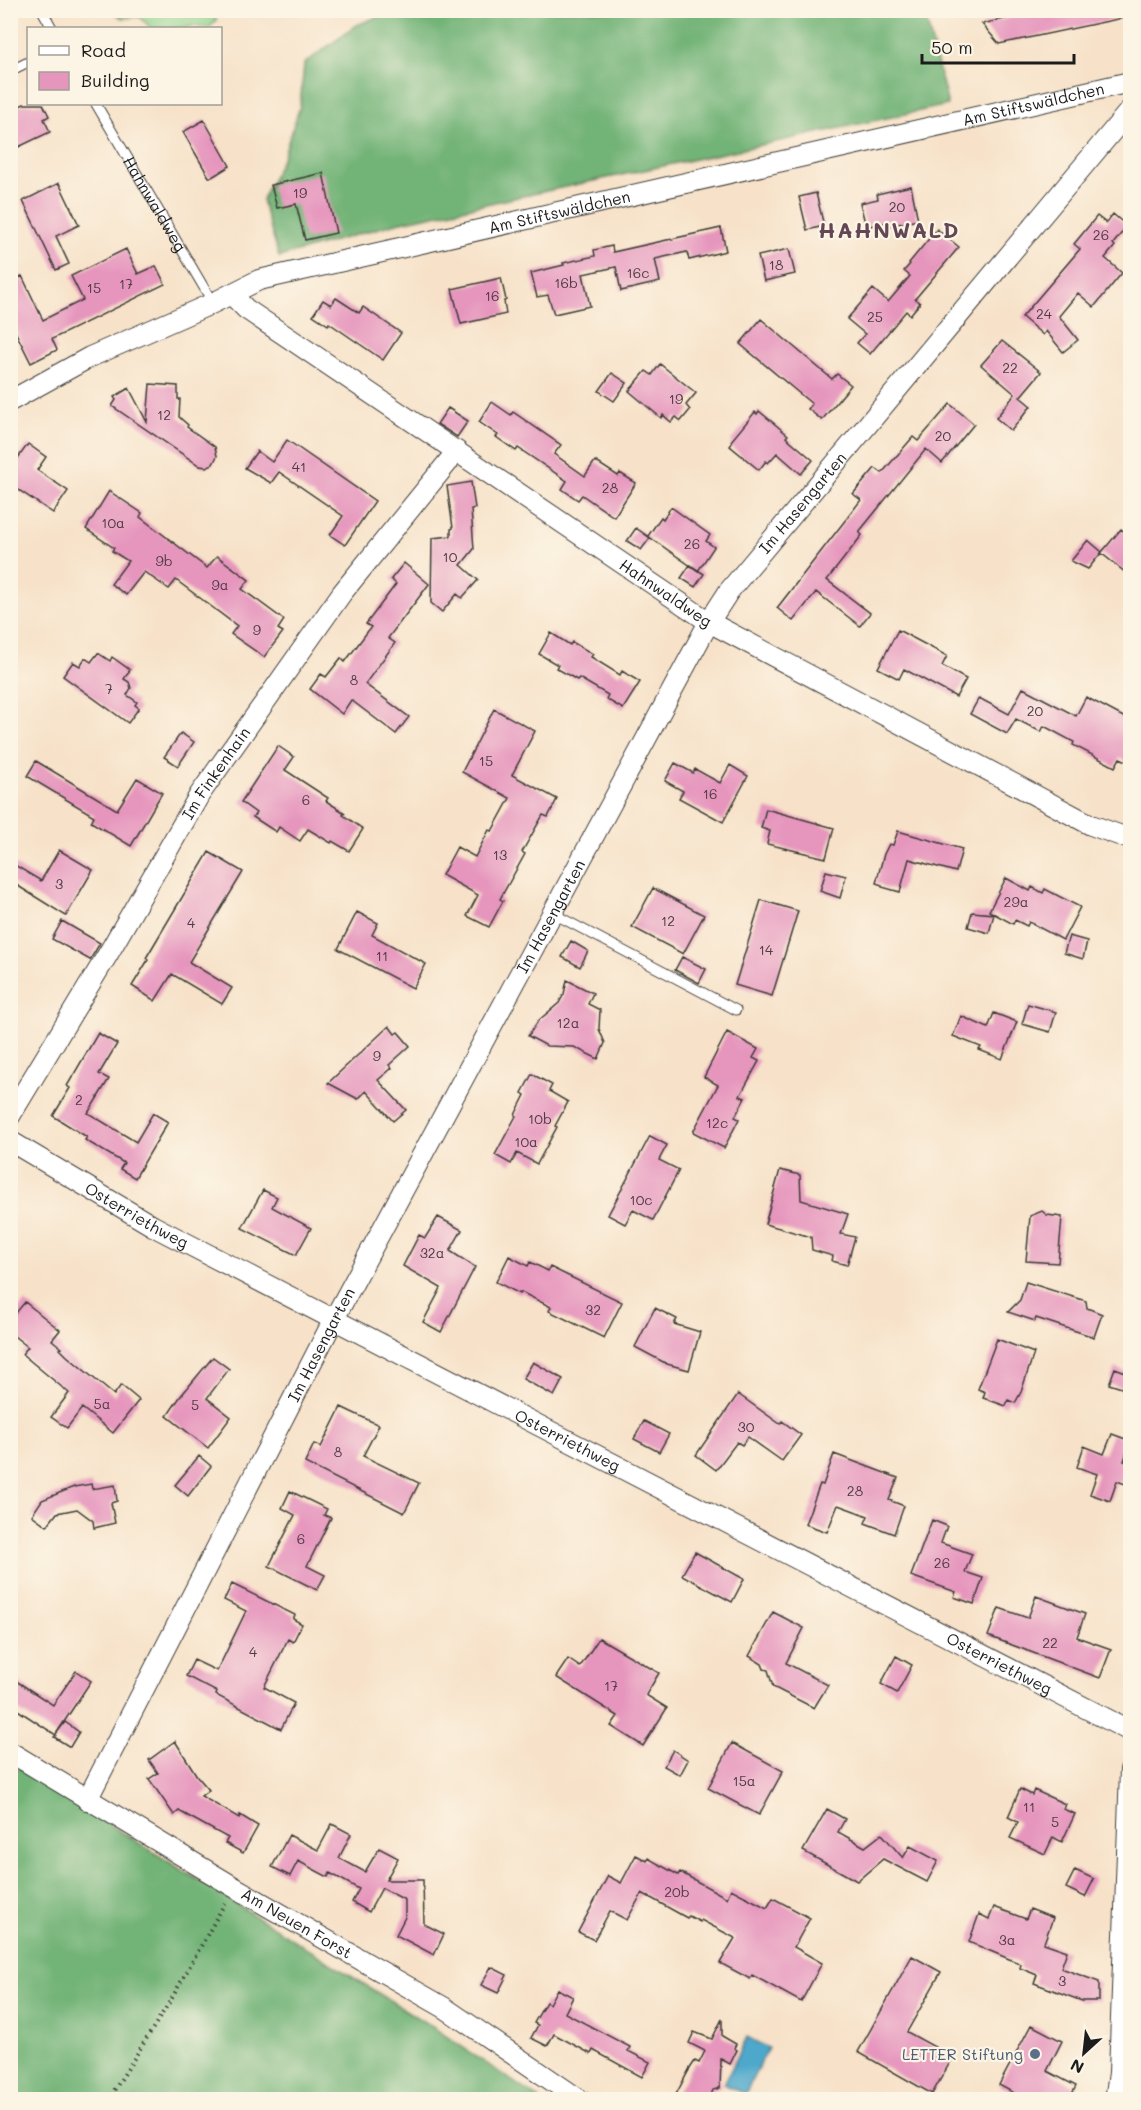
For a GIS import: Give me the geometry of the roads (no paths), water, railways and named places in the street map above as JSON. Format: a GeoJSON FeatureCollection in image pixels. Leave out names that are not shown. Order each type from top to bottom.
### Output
{"type":"FeatureCollection","features":[{"type":"Feature","properties":{"kind":"street","name":"Am Stiftswäldchen"},"geometry":{"type":"LineString","coordinates":[[10,401],[90,357],[213,303],[259,280],[1131,82]]}},
{"type":"Feature","properties":{"kind":"street","name":"Im Hasengarten"},"geometry":{"type":"LineString","coordinates":[[87,1800],[334,1319],[709,622],[729,591],[1131,110]]}},
{"type":"Feature","properties":{"kind":"street","name":"Hahnwaldweg"},"geometry":{"type":"LineString","coordinates":[[231,294],[246,309],[709,622],[1091,825],[1131,839]]}},
{"type":"Feature","properties":{"kind":"street","name":"Im Finkenhain"},"geometry":{"type":"LineString","coordinates":[[10,1116],[108,954],[200,794],[342,593],[457,451]]}},
{"type":"Feature","properties":{"kind":"street","name":"Osterriethweg"},"geometry":{"type":"LineString","coordinates":[[10,1142],[153,1226],[1131,1731]]}},
{"type":"Feature","properties":{"kind":"street","name":"Am Neuen Forst"},"geometry":{"type":"LineString","coordinates":[[10,1752],[234,1887],[445,2008],[580,2100]]}},
{"type":"Feature","properties":{"kind":"street"},"geometry":{"type":"LineString","coordinates":[[1115,2100],[1119,2073],[1131,1770]]}},
{"type":"Feature","properties":{"kind":"lane"},"geometry":{"type":"LineString","coordinates":[[42,10],[51,27]]}},
{"type":"Feature","properties":{"kind":"lane"},"geometry":{"type":"LineString","coordinates":[[10,71],[27,62]]}},
{"type":"Feature","properties":{"kind":"lane","name":"Hahnwaldweg"},"geometry":{"type":"LineString","coordinates":[[97,105],[213,303]]}},
{"type":"Feature","properties":{"kind":"lane"},"geometry":{"type":"LineString","coordinates":[[552,913],[736,1010]]}},
{"type":"Feature","properties":{"kind":"water"},"geometry":{"type":"Polygon","coordinates":[[[747,2037],[768,2048],[745,2094],[724,2084],[747,2037]]]}},
{"type":"Feature","properties":{"kind":"place","name":"LETTER Stiftung"},"geometry":{"type":"Point","coordinates":[1035,2054]}},
{"type":"Feature","properties":{"kind":"district","name":"HAHNWALD"},"geometry":{"type":"Point","coordinates":[889,230]}}]}
